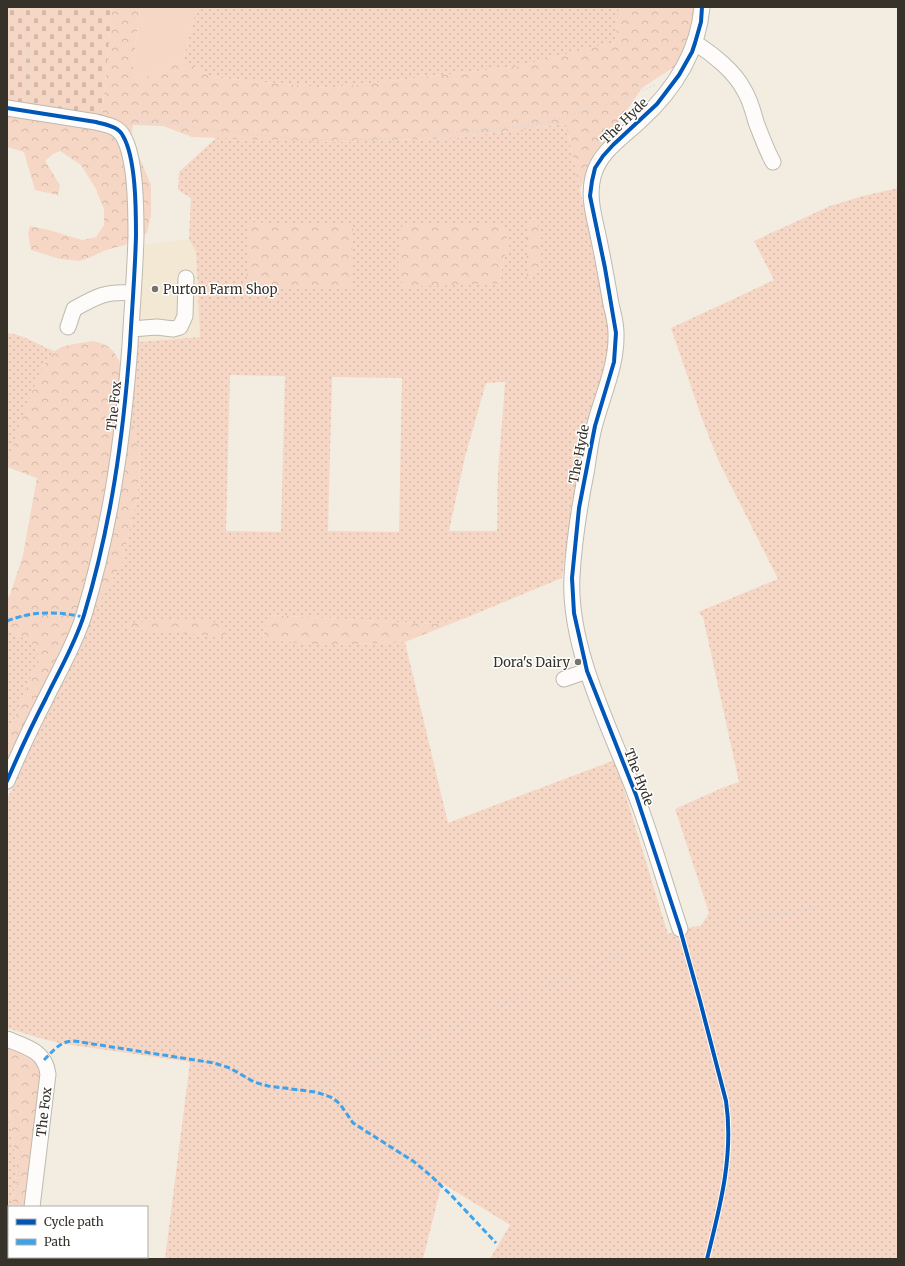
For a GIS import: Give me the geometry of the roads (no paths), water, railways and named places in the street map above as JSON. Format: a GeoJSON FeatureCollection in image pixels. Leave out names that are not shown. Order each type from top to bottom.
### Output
{"type":"FeatureCollection","features":[{"type":"Feature","properties":{"kind":"street","name":"The Hyde"},"geometry":{"type":"LineString","coordinates":[[680,929],[636,795],[587,671],[574,613],[572,578],[579,508],[595,426],[614,362],[616,333],[605,268],[590,196],[592,180],[595,168],[603,156],[657,104],[689,58],[696,43],[701,22],[702,7]]}},
{"type":"Feature","properties":{"kind":"street"},"geometry":{"type":"LineString","coordinates":[[696,43],[724,65],[736,78],[744,90],[762,139],[773,162]]}},
{"type":"Feature","properties":{"kind":"street","name":"The Fox"},"geometry":{"type":"LineString","coordinates":[[7,108],[96,122],[116,128],[123,135],[128,149],[136,204],[133,293],[125,404],[117,471],[108,522],[83,617],[66,660],[36,717],[7,781]]}},
{"type":"Feature","properties":{"kind":"street"},"geometry":{"type":"LineString","coordinates":[[131,329],[157,327],[173,329],[180,327],[185,316],[186,278]]}},
{"type":"Feature","properties":{"kind":"street"},"geometry":{"type":"LineString","coordinates":[[68,327],[74,309],[95,297],[116,292],[133,293]]}},
{"type":"Feature","properties":{"kind":"street"},"geometry":{"type":"LineString","coordinates":[[564,679],[587,671]]}},
{"type":"Feature","properties":{"kind":"street","name":"The Fox"},"geometry":{"type":"LineString","coordinates":[[7,1039],[28,1047],[38,1053],[46,1063],[48,1074],[32,1206]]}},
{"type":"Feature","properties":{"kind":"place","name":"Purton Farm Shop"},"geometry":{"type":"Point","coordinates":[155,289]}},
{"type":"Feature","properties":{"kind":"place","name":"Dora's Dairy"},"geometry":{"type":"Point","coordinates":[578,662]}}]}
